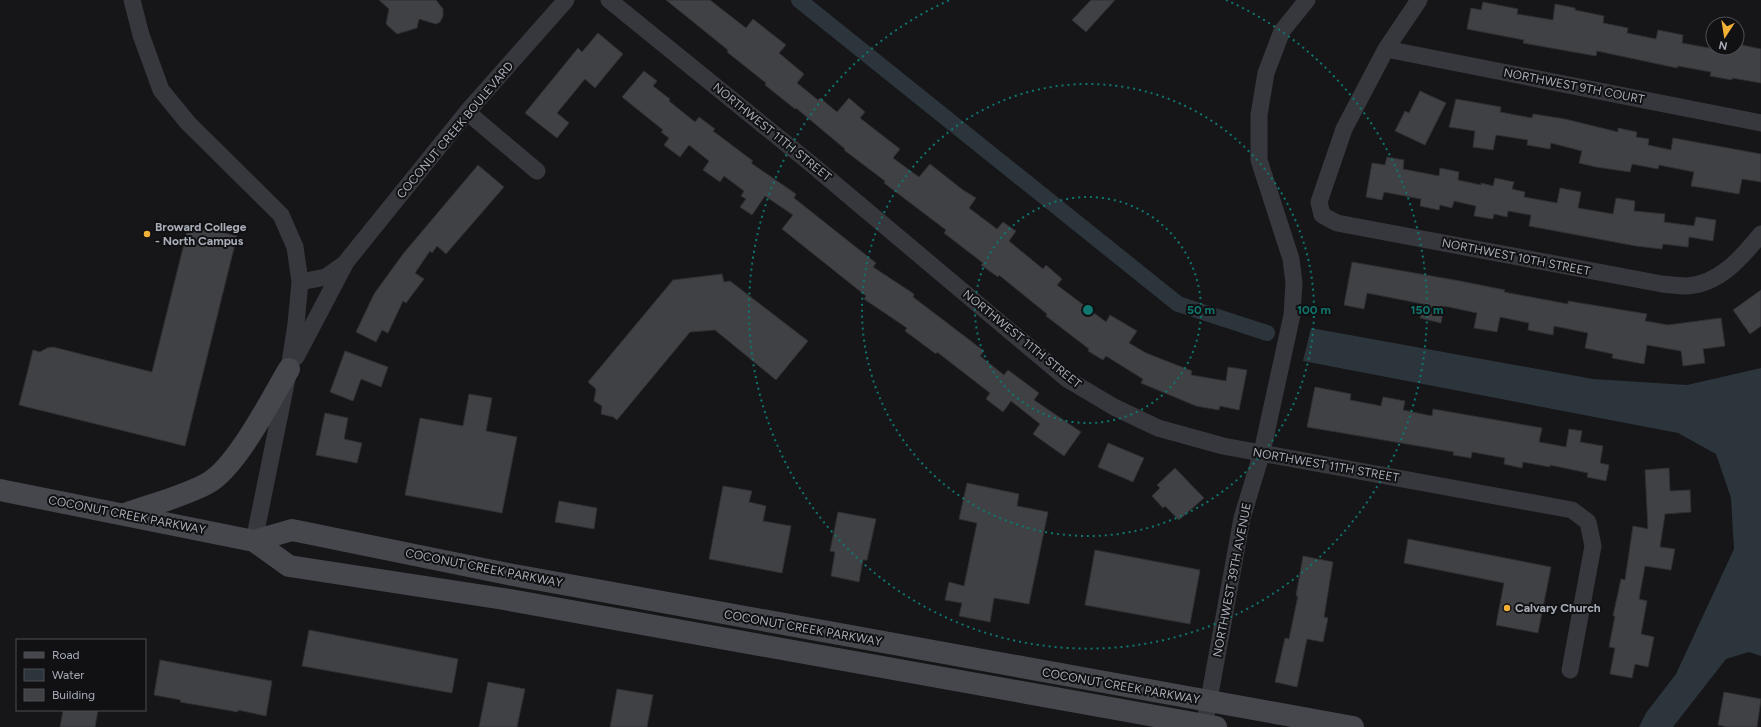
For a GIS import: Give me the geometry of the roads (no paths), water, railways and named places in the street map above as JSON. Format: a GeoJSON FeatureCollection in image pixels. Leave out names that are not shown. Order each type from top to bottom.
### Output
{"type":"FeatureCollection","features":[{"type":"Feature","properties":{"kind":"main road"},"geometry":{"type":"LineString","coordinates":[[125,514],[209,483],[240,451],[289,369]]}},
{"type":"Feature","properties":{"kind":"main road","name":"COCONUT CREEK PARKWAY"},"geometry":{"type":"LineString","coordinates":[[0,490],[254,541],[289,566],[504,599],[1206,726]]}},
{"type":"Feature","properties":{"kind":"main road","name":"COCONUT CREEK PARKWAY"},"geometry":{"type":"LineString","coordinates":[[254,541],[292,530],[516,575],[1208,702],[1354,727]]}},
{"type":"Feature","properties":{"kind":"main road"},"geometry":{"type":"LineString","coordinates":[[584,613],[615,607],[759,633],[788,625]]}},
{"type":"Feature","properties":{"kind":"street"},"geometry":{"type":"LineString","coordinates":[[132,0],[141,34],[161,90],[188,123],[281,215],[295,247],[300,282]]}},
{"type":"Feature","properties":{"kind":"street","name":"COCONUT CREEK BOULEVARD"},"geometry":{"type":"LineString","coordinates":[[289,369],[346,262],[468,112],[566,0]]}},
{"type":"Feature","properties":{"kind":"street","name":"NORTHWEST 11TH STREET"},"geometry":{"type":"LineString","coordinates":[[609,0],[810,162],[1068,379],[1114,407],[1158,428],[1223,446],[1572,510],[1588,522],[1593,546],[1570,670]]}},
{"type":"Feature","properties":{"kind":"street","name":"NORTHWEST 39TH AVENUE"},"geometry":{"type":"LineString","coordinates":[[1206,726],[1208,702],[1242,518],[1262,452],[1292,315],[1294,283],[1291,259],[1259,160],[1259,115],[1266,73],[1282,31],[1307,0]]}},
{"type":"Feature","properties":{"kind":"street"},"geometry":{"type":"LineString","coordinates":[[1386,49],[1419,0]]}},
{"type":"Feature","properties":{"kind":"street","name":"NORTHWEST 9TH COURT"},"geometry":{"type":"LineString","coordinates":[[1386,49],[1761,123]]}},
{"type":"Feature","properties":{"kind":"street","name":"NORTHWEST 10TH STREET"},"geometry":{"type":"LineString","coordinates":[[1386,49],[1344,129],[1318,202],[1322,215],[1337,223],[1662,284],[1688,286],[1711,280],[1739,259],[1761,234]]}},
{"type":"Feature","properties":{"kind":"street"},"geometry":{"type":"LineString","coordinates":[[468,112],[538,171]]}},
{"type":"Feature","properties":{"kind":"street","name":"COCONUT CREEK BOULEVARD"},"geometry":{"type":"LineString","coordinates":[[254,541],[289,369],[296,324],[300,282],[326,277],[346,262]]}},
{"type":"Feature","properties":{"kind":"water"},"geometry":{"type":"Polygon","coordinates":[[[1311,328],[1593,379],[1687,385],[1761,368],[1761,656],[1749,652],[1726,659],[1673,727],[1639,727],[1646,713],[1676,674],[1734,549],[1731,498],[1716,454],[1678,433],[1303,361],[1311,328]]]}},
{"type":"Feature","properties":{"kind":"waterway"},"geometry":{"type":"LineString","coordinates":[[799,0],[1178,304],[1267,333]]}},
{"type":"Feature","properties":{"kind":"place","name":"Broward College - North Campus"},"geometry":{"type":"Point","coordinates":[147,234]}},
{"type":"Feature","properties":{"kind":"place","name":"Calvary Church"},"geometry":{"type":"Point","coordinates":[1507,608]}}]}
